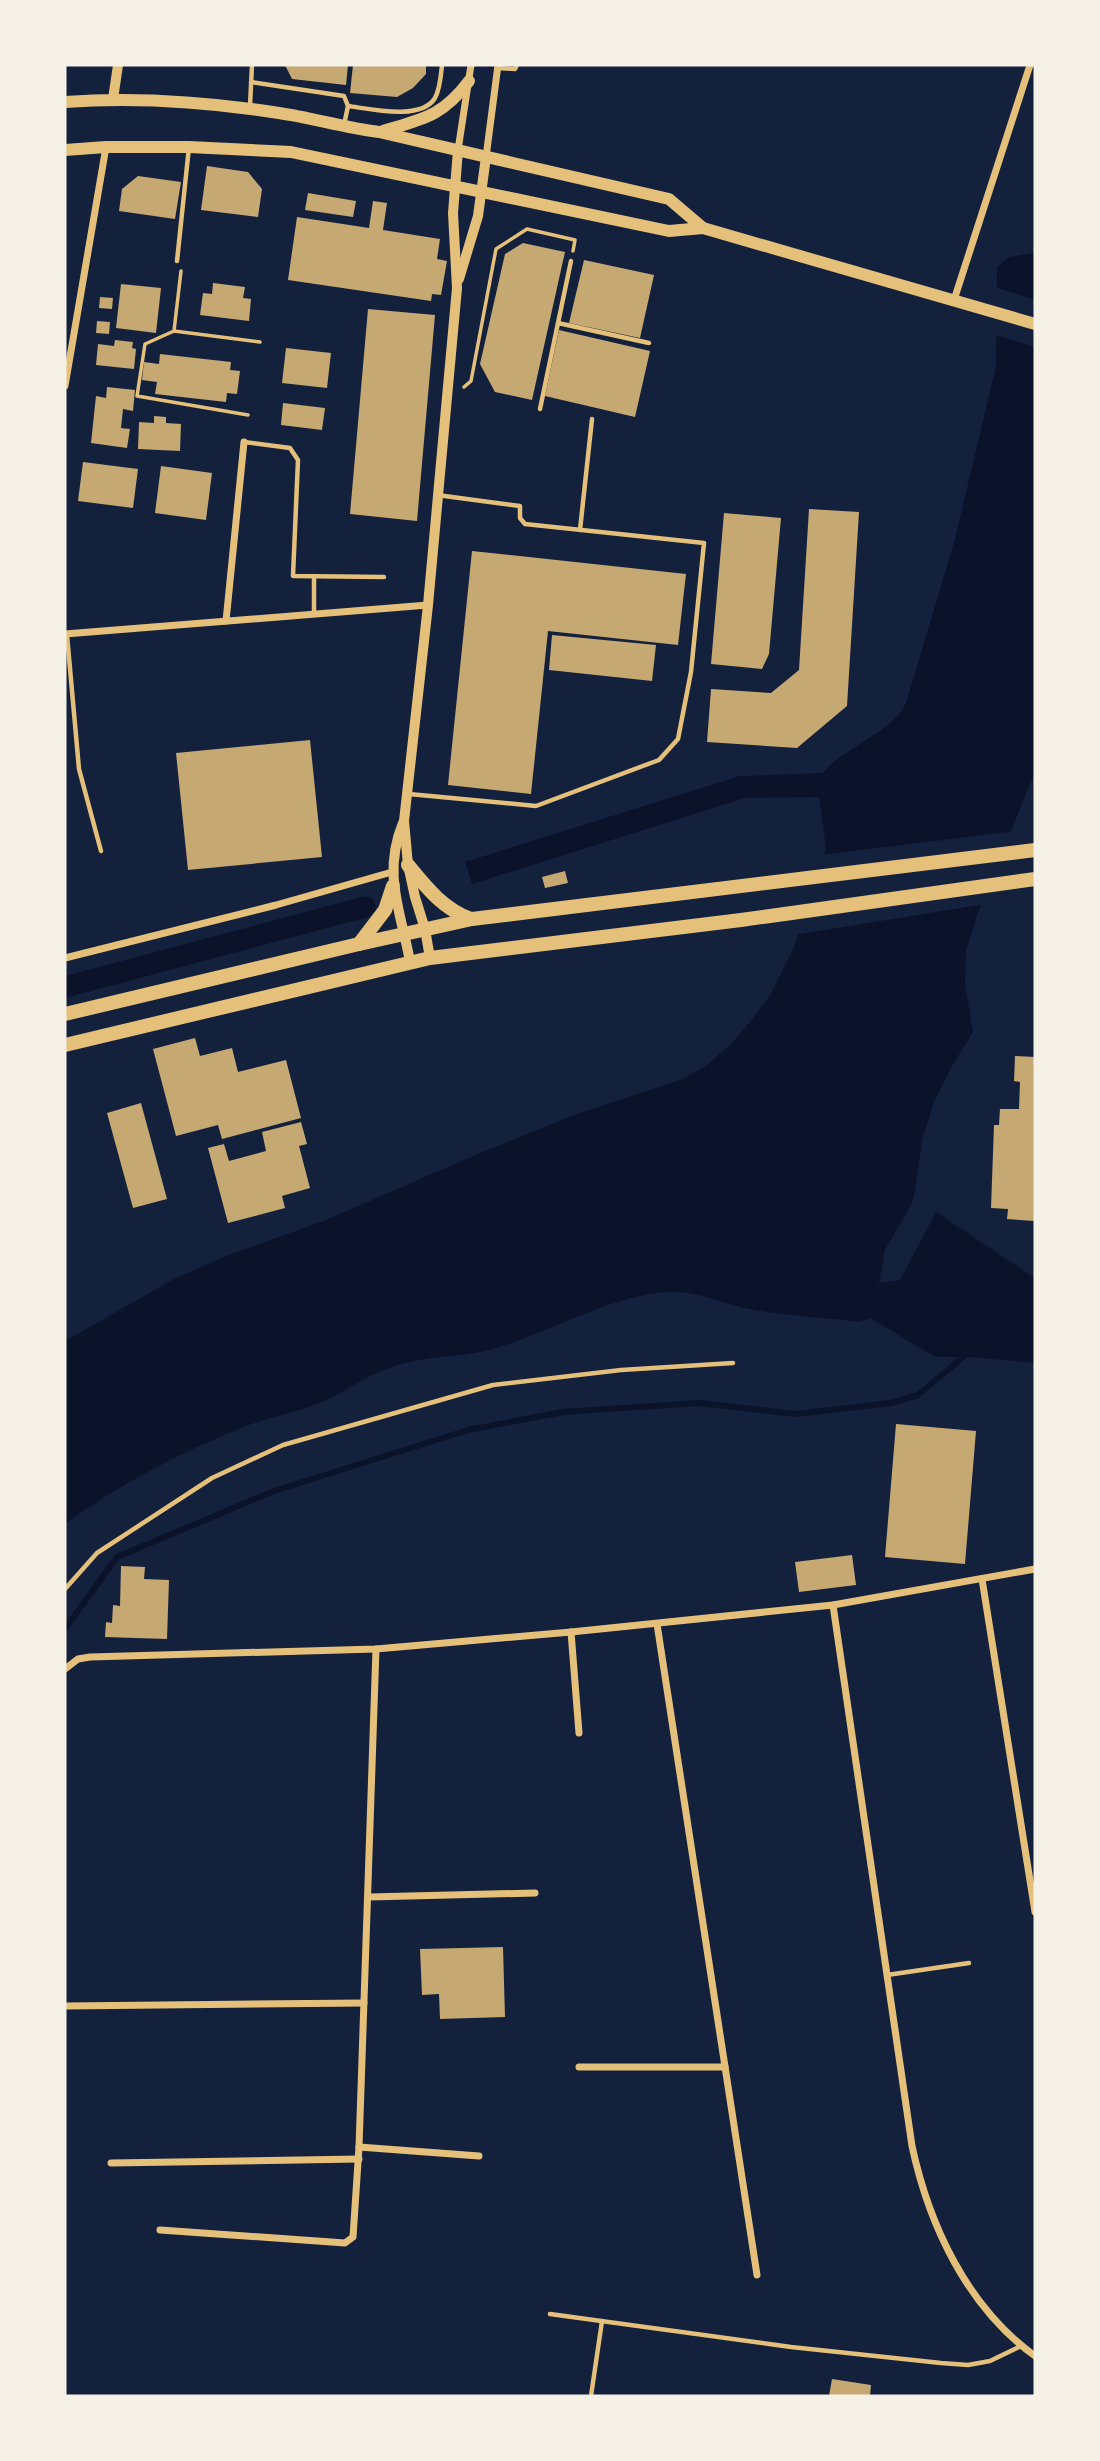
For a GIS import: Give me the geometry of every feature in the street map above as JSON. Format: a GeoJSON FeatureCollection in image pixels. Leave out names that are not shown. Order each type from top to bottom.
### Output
{"type":"FeatureCollection","features":[{"type":"Feature","properties":{"kind":"main road"},"geometry":{"type":"LineString","coordinates":[[379,132],[441,110],[455,99],[469,80]]}},
{"type":"Feature","properties":{"kind":"main road"},"geometry":{"type":"LineString","coordinates":[[65,102],[113,99],[250,109],[379,132],[668,200],[703,228]]}},
{"type":"Feature","properties":{"kind":"main road"},"geometry":{"type":"LineString","coordinates":[[65,151],[106,147],[188,147],[292,152],[669,231],[703,228],[1035,324]]}},
{"type":"Feature","properties":{"kind":"main road"},"geometry":{"type":"LineString","coordinates":[[65,1014],[472,919],[1035,850]]}},
{"type":"Feature","properties":{"kind":"main road"},"geometry":{"type":"LineString","coordinates":[[408,865],[446,906],[472,919]]}},
{"type":"Feature","properties":{"kind":"main road"},"geometry":{"type":"LineString","coordinates":[[359,944],[385,910],[393,879]]}},
{"type":"Feature","properties":{"kind":"main road"},"geometry":{"type":"LineString","coordinates":[[65,1045],[430,958],[741,920],[1035,879]]}},
{"type":"Feature","properties":{"kind":"street"},"geometry":{"type":"LineString","coordinates":[[113,99],[118,65]]}},
{"type":"Feature","properties":{"kind":"street"},"geometry":{"type":"LineString","coordinates":[[410,962],[393,879],[398,836],[404,821],[408,794],[428,605],[457,288],[453,213],[455,185],[471,65]]}},
{"type":"Feature","properties":{"kind":"street"},"geometry":{"type":"LineString","coordinates":[[954,300],[1030,65]]}},
{"type":"Feature","properties":{"kind":"street"},"geometry":{"type":"LineString","coordinates":[[457,288],[478,216],[498,66]]}},
{"type":"Feature","properties":{"kind":"street"},"geometry":{"type":"LineString","coordinates":[[65,386],[106,147]]}},
{"type":"Feature","properties":{"kind":"street"},"geometry":{"type":"LineString","coordinates":[[226,621],[244,442]]}},
{"type":"Feature","properties":{"kind":"street"},"geometry":{"type":"LineString","coordinates":[[66,634],[428,605]]}},
{"type":"Feature","properties":{"kind":"street"},"geometry":{"type":"LineString","coordinates":[[404,821],[408,865],[430,958]]}},
{"type":"Feature","properties":{"kind":"street"},"geometry":{"type":"LineString","coordinates":[[65,958],[276,905],[393,879]]}},
{"type":"Feature","properties":{"kind":"street"},"geometry":{"type":"LineString","coordinates":[[66,1667],[79,1659],[90,1657],[376,1649],[657,1624],[833,1605],[1035,1569]]}},
{"type":"Feature","properties":{"kind":"street"},"geometry":{"type":"LineString","coordinates":[[982,1579],[1035,1912]]}},
{"type":"Feature","properties":{"kind":"street"},"geometry":{"type":"LineString","coordinates":[[833,1605],[919,2179],[948,2252],[970,2286],[994,2318],[1021,2346],[1035,2356]]}},
{"type":"Feature","properties":{"kind":"street"},"geometry":{"type":"LineString","coordinates":[[657,1624],[757,2275]]}},
{"type":"Feature","properties":{"kind":"street"},"geometry":{"type":"LineString","coordinates":[[571,1632],[579,1733]]}},
{"type":"Feature","properties":{"kind":"street"},"geometry":{"type":"LineString","coordinates":[[160,2230],[345,2243],[352,2241],[359,2159],[376,1649]]}},
{"type":"Feature","properties":{"kind":"street"},"geometry":{"type":"LineString","coordinates":[[369,1897],[535,1893]]}},
{"type":"Feature","properties":{"kind":"street"},"geometry":{"type":"LineString","coordinates":[[65,2006],[364,2003]]}},
{"type":"Feature","properties":{"kind":"street"},"geometry":{"type":"LineString","coordinates":[[579,2067],[724,2067]]}},
{"type":"Feature","properties":{"kind":"street"},"geometry":{"type":"LineString","coordinates":[[359,2147],[480,2156]]}},
{"type":"Feature","properties":{"kind":"street"},"geometry":{"type":"LineString","coordinates":[[111,2163],[359,2159]]}},
{"type":"Feature","properties":{"kind":"lane"},"geometry":{"type":"LineString","coordinates":[[250,109],[252,65]]}},
{"type":"Feature","properties":{"kind":"lane"},"geometry":{"type":"LineString","coordinates":[[348,106],[408,113],[423,108],[434,101],[442,65]]}},
{"type":"Feature","properties":{"kind":"lane"},"geometry":{"type":"LineString","coordinates":[[498,66],[515,69],[517,65]]}},
{"type":"Feature","properties":{"kind":"lane"},"geometry":{"type":"LineString","coordinates":[[251,82],[344,96],[348,106],[343,127]]}},
{"type":"Feature","properties":{"kind":"lane"},"geometry":{"type":"LineString","coordinates":[[180,262],[188,147]]}},
{"type":"Feature","properties":{"kind":"lane"},"geometry":{"type":"LineString","coordinates":[[540,409],[571,261]]}},
{"type":"Feature","properties":{"kind":"lane"},"geometry":{"type":"LineString","coordinates":[[558,323],[649,343]]}},
{"type":"Feature","properties":{"kind":"lane"},"geometry":{"type":"LineString","coordinates":[[580,530],[592,419]]}},
{"type":"Feature","properties":{"kind":"lane"},"geometry":{"type":"LineString","coordinates":[[244,442],[290,448],[298,460],[293,576],[384,577]]}},
{"type":"Feature","properties":{"kind":"lane"},"geometry":{"type":"LineString","coordinates":[[408,794],[536,806],[659,760],[678,739],[691,672],[704,543],[525,524],[520,519],[520,506],[436,495]]}},
{"type":"Feature","properties":{"kind":"lane"},"geometry":{"type":"LineString","coordinates":[[314,576],[314,613]]}},
{"type":"Feature","properties":{"kind":"lane"},"geometry":{"type":"LineString","coordinates":[[66,634],[79,769],[101,851]]}},
{"type":"Feature","properties":{"kind":"lane"},"geometry":{"type":"LineString","coordinates":[[65,1589],[97,1553],[212,1478],[283,1445],[493,1385],[621,1370],[733,1363]]}},
{"type":"Feature","properties":{"kind":"lane"},"geometry":{"type":"LineString","coordinates":[[887,1975],[969,1963]]}},
{"type":"Feature","properties":{"kind":"lane"},"geometry":{"type":"LineString","coordinates":[[550,2314],[791,2347],[968,2365],[1002,2357],[1021,2346]]}},
{"type":"Feature","properties":{"kind":"lane"},"geometry":{"type":"LineString","coordinates":[[591,2396],[602,2321]]}},
{"type":"Feature","properties":{"kind":"path"},"geometry":{"type":"LineString","coordinates":[[463,388],[471,381],[496,249],[527,229],[575,240],[571,261]]}},
{"type":"Feature","properties":{"kind":"path"},"geometry":{"type":"LineString","coordinates":[[174,331],[180,262]]}},
{"type":"Feature","properties":{"kind":"path"},"geometry":{"type":"LineString","coordinates":[[248,415],[137,396],[145,344],[174,331],[260,342]]}},
{"type":"Feature","properties":{"kind":"water"},"geometry":{"type":"Polygon","coordinates":[[[1035,253],[1035,772],[977,915],[966,951],[965,984],[973,1032],[934,1102],[922,1141],[914,1197],[885,1250],[879,1283],[900,1280],[936,1212],[1035,1278],[1035,1363],[935,1357],[870,1318],[859,1322],[773,1313],[687,1293],[645,1295],[602,1307],[496,1348],[418,1360],[382,1371],[322,1402],[246,1426],[176,1457],[108,1495],[65,1524],[65,1341],[172,1280],[226,1256],[326,1220],[571,1116],[683,1079],[706,1066],[730,1045],[750,1022],[771,994],[794,947],[826,848],[819,797],[745,798],[472,884],[465,862],[740,776],[823,773],[832,763],[899,714],[906,703],[955,539],[996,366],[997,267],[1009,257],[1035,253]]]}},
{"type":"Feature","properties":{"kind":"pier"},"geometry":{"type":"Polygon","coordinates":[[[992,286],[1035,300],[1035,347],[993,334],[992,286]]]}},
{"type":"Feature","properties":{"kind":"pier"},"geometry":{"type":"Polygon","coordinates":[[[1016,831],[985,904],[794,935],[820,855],[1016,831]]]}},
{"type":"Feature","properties":{"kind":"building"},"geometry":{"type":"Polygon","coordinates":[[[285,65],[348,65],[346,85],[292,79],[285,65]]]}},
{"type":"Feature","properties":{"kind":"building"},"geometry":{"type":"Polygon","coordinates":[[[353,65],[426,65],[426,74],[413,88],[397,97],[350,93],[353,65]]]}},
{"type":"Feature","properties":{"kind":"building"},"geometry":{"type":"Polygon","coordinates":[[[207,166],[248,172],[262,189],[258,217],[201,210],[207,166]]]}},
{"type":"Feature","properties":{"kind":"building"},"geometry":{"type":"Polygon","coordinates":[[[138,176],[181,182],[175,219],[119,211],[122,189],[138,176]]]}},
{"type":"Feature","properties":{"kind":"building"},"geometry":{"type":"Polygon","coordinates":[[[308,193],[356,201],[353,217],[305,210],[308,193]]]}},
{"type":"Feature","properties":{"kind":"building"},"geometry":{"type":"Polygon","coordinates":[[[373,201],[387,203],[383,230],[440,239],[437,259],[447,261],[441,295],[432,294],[431,301],[288,280],[297,217],[369,228],[373,201]]]}},
{"type":"Feature","properties":{"kind":"building"},"geometry":{"type":"Polygon","coordinates":[[[523,243],[565,252],[532,400],[495,392],[480,364],[505,254],[523,243]]]}},
{"type":"Feature","properties":{"kind":"building"},"geometry":{"type":"Polygon","coordinates":[[[584,260],[654,275],[640,338],[569,323],[584,260]]]}},
{"type":"Feature","properties":{"kind":"building"},"geometry":{"type":"Polygon","coordinates":[[[213,283],[245,287],[243,298],[251,299],[249,321],[200,315],[203,293],[212,294],[213,283]]]}},
{"type":"Feature","properties":{"kind":"building"},"geometry":{"type":"Polygon","coordinates":[[[121,284],[161,288],[156,333],[116,328],[121,284]]]}},
{"type":"Feature","properties":{"kind":"building"},"geometry":{"type":"Polygon","coordinates":[[[100,297],[113,298],[112,309],[99,308],[100,297]]]}},
{"type":"Feature","properties":{"kind":"building"},"geometry":{"type":"Polygon","coordinates":[[[368,309],[435,315],[417,521],[350,514],[368,309]]]}},
{"type":"Feature","properties":{"kind":"building"},"geometry":{"type":"Polygon","coordinates":[[[97,321],[110,322],[109,334],[96,333],[97,321]]]}},
{"type":"Feature","properties":{"kind":"building"},"geometry":{"type":"Polygon","coordinates":[[[559,330],[650,351],[635,417],[545,396],[559,330]]]}},
{"type":"Feature","properties":{"kind":"building"},"geometry":{"type":"Polygon","coordinates":[[[115,340],[133,342],[132,348],[136,349],[134,369],[96,365],[98,344],[114,346],[115,340]]]}},
{"type":"Feature","properties":{"kind":"building"},"geometry":{"type":"Polygon","coordinates":[[[286,348],[331,353],[327,388],[282,383],[286,348]]]}},
{"type":"Feature","properties":{"kind":"building"},"geometry":{"type":"Polygon","coordinates":[[[160,354],[231,362],[230,370],[240,371],[237,394],[227,393],[226,402],[155,394],[157,382],[142,380],[144,362],[159,364],[160,354]]]}},
{"type":"Feature","properties":{"kind":"building"},"geometry":{"type":"Polygon","coordinates":[[[107,387],[135,390],[133,411],[123,409],[121,428],[130,429],[127,448],[91,443],[96,396],[106,398],[107,387]]]}},
{"type":"Feature","properties":{"kind":"building"},"geometry":{"type":"Polygon","coordinates":[[[283,403],[325,408],[322,430],[281,425],[283,403]]]}},
{"type":"Feature","properties":{"kind":"building"},"geometry":{"type":"Polygon","coordinates":[[[154,416],[166,417],[166,423],[181,424],[180,451],[138,449],[139,422],[154,423],[154,416]]]}},
{"type":"Feature","properties":{"kind":"building"},"geometry":{"type":"Polygon","coordinates":[[[83,462],[138,469],[133,508],[78,501],[83,462]]]}},
{"type":"Feature","properties":{"kind":"building"},"geometry":{"type":"Polygon","coordinates":[[[161,466],[212,473],[206,520],[155,513],[161,466]]]}},
{"type":"Feature","properties":{"kind":"building"},"geometry":{"type":"Polygon","coordinates":[[[809,509],[859,512],[847,706],[797,748],[707,742],[711,689],[771,693],[799,670],[809,509]]]}},
{"type":"Feature","properties":{"kind":"building"},"geometry":{"type":"Polygon","coordinates":[[[724,513],[781,518],[769,654],[762,669],[711,664],[724,513]]]}},
{"type":"Feature","properties":{"kind":"building"},"geometry":{"type":"Polygon","coordinates":[[[472,551],[686,574],[678,645],[548,631],[531,794],[448,785],[472,551]]]}},
{"type":"Feature","properties":{"kind":"building"},"geometry":{"type":"Polygon","coordinates":[[[552,635],[656,645],[652,681],[549,670],[552,635]]]}},
{"type":"Feature","properties":{"kind":"building"},"geometry":{"type":"Polygon","coordinates":[[[310,740],[322,857],[188,870],[176,753],[310,740]]]}},
{"type":"Feature","properties":{"kind":"building"},"geometry":{"type":"Polygon","coordinates":[[[565,871],[568,883],[545,888],[542,877],[565,871]]]}},
{"type":"Feature","properties":{"kind":"building"},"geometry":{"type":"Polygon","coordinates":[[[195,1038],[200,1056],[232,1048],[238,1072],[286,1060],[301,1118],[222,1139],[218,1125],[176,1136],[153,1049],[195,1038]]]}},
{"type":"Feature","properties":{"kind":"building"},"geometry":{"type":"Polygon","coordinates":[[[1015,1056],[1035,1057],[1034,1221],[1007,1219],[1008,1209],[991,1208],[994,1125],[999,1125],[1000,1109],[1019,1109],[1020,1082],[1014,1081],[1015,1056]]]}},
{"type":"Feature","properties":{"kind":"building"},"geometry":{"type":"Polygon","coordinates":[[[141,1103],[167,1199],[133,1208],[107,1113],[141,1103]]]}},
{"type":"Feature","properties":{"kind":"building"},"geometry":{"type":"Polygon","coordinates":[[[301,1122],[307,1144],[299,1146],[310,1188],[282,1196],[285,1208],[228,1223],[208,1148],[224,1144],[229,1161],[266,1151],[262,1132],[301,1122]]]}},
{"type":"Feature","properties":{"kind":"building"},"geometry":{"type":"Polygon","coordinates":[[[896,1424],[976,1431],[965,1564],[885,1557],[896,1424]]]}},
{"type":"Feature","properties":{"kind":"building"},"geometry":{"type":"Polygon","coordinates":[[[852,1555],[856,1585],[799,1592],[795,1562],[852,1555]]]}},
{"type":"Feature","properties":{"kind":"building"},"geometry":{"type":"Polygon","coordinates":[[[121,1566],[145,1567],[144,1579],[169,1580],[167,1639],[105,1637],[106,1622],[112,1623],[113,1605],[120,1606],[121,1566]]]}},
{"type":"Feature","properties":{"kind":"building"},"geometry":{"type":"Polygon","coordinates":[[[503,1947],[505,2017],[440,2019],[439,1994],[422,1995],[420,1949],[503,1947]]]}},
{"type":"Feature","properties":{"kind":"building"},"geometry":{"type":"Polygon","coordinates":[[[832,2379],[871,2385],[870,2396],[829,2396],[832,2379]]]}},
{"type":"Feature","properties":{"kind":"waterway"},"geometry":{"type":"LineString","coordinates":[[65,987],[365,907]]}},
{"type":"Feature","properties":{"kind":"waterway"},"geometry":{"type":"LineString","coordinates":[[65,1629],[117,1557],[274,1491],[468,1430],[562,1412],[699,1403],[796,1414],[891,1403],[918,1395],[962,1358],[965,1352]]}}]}
